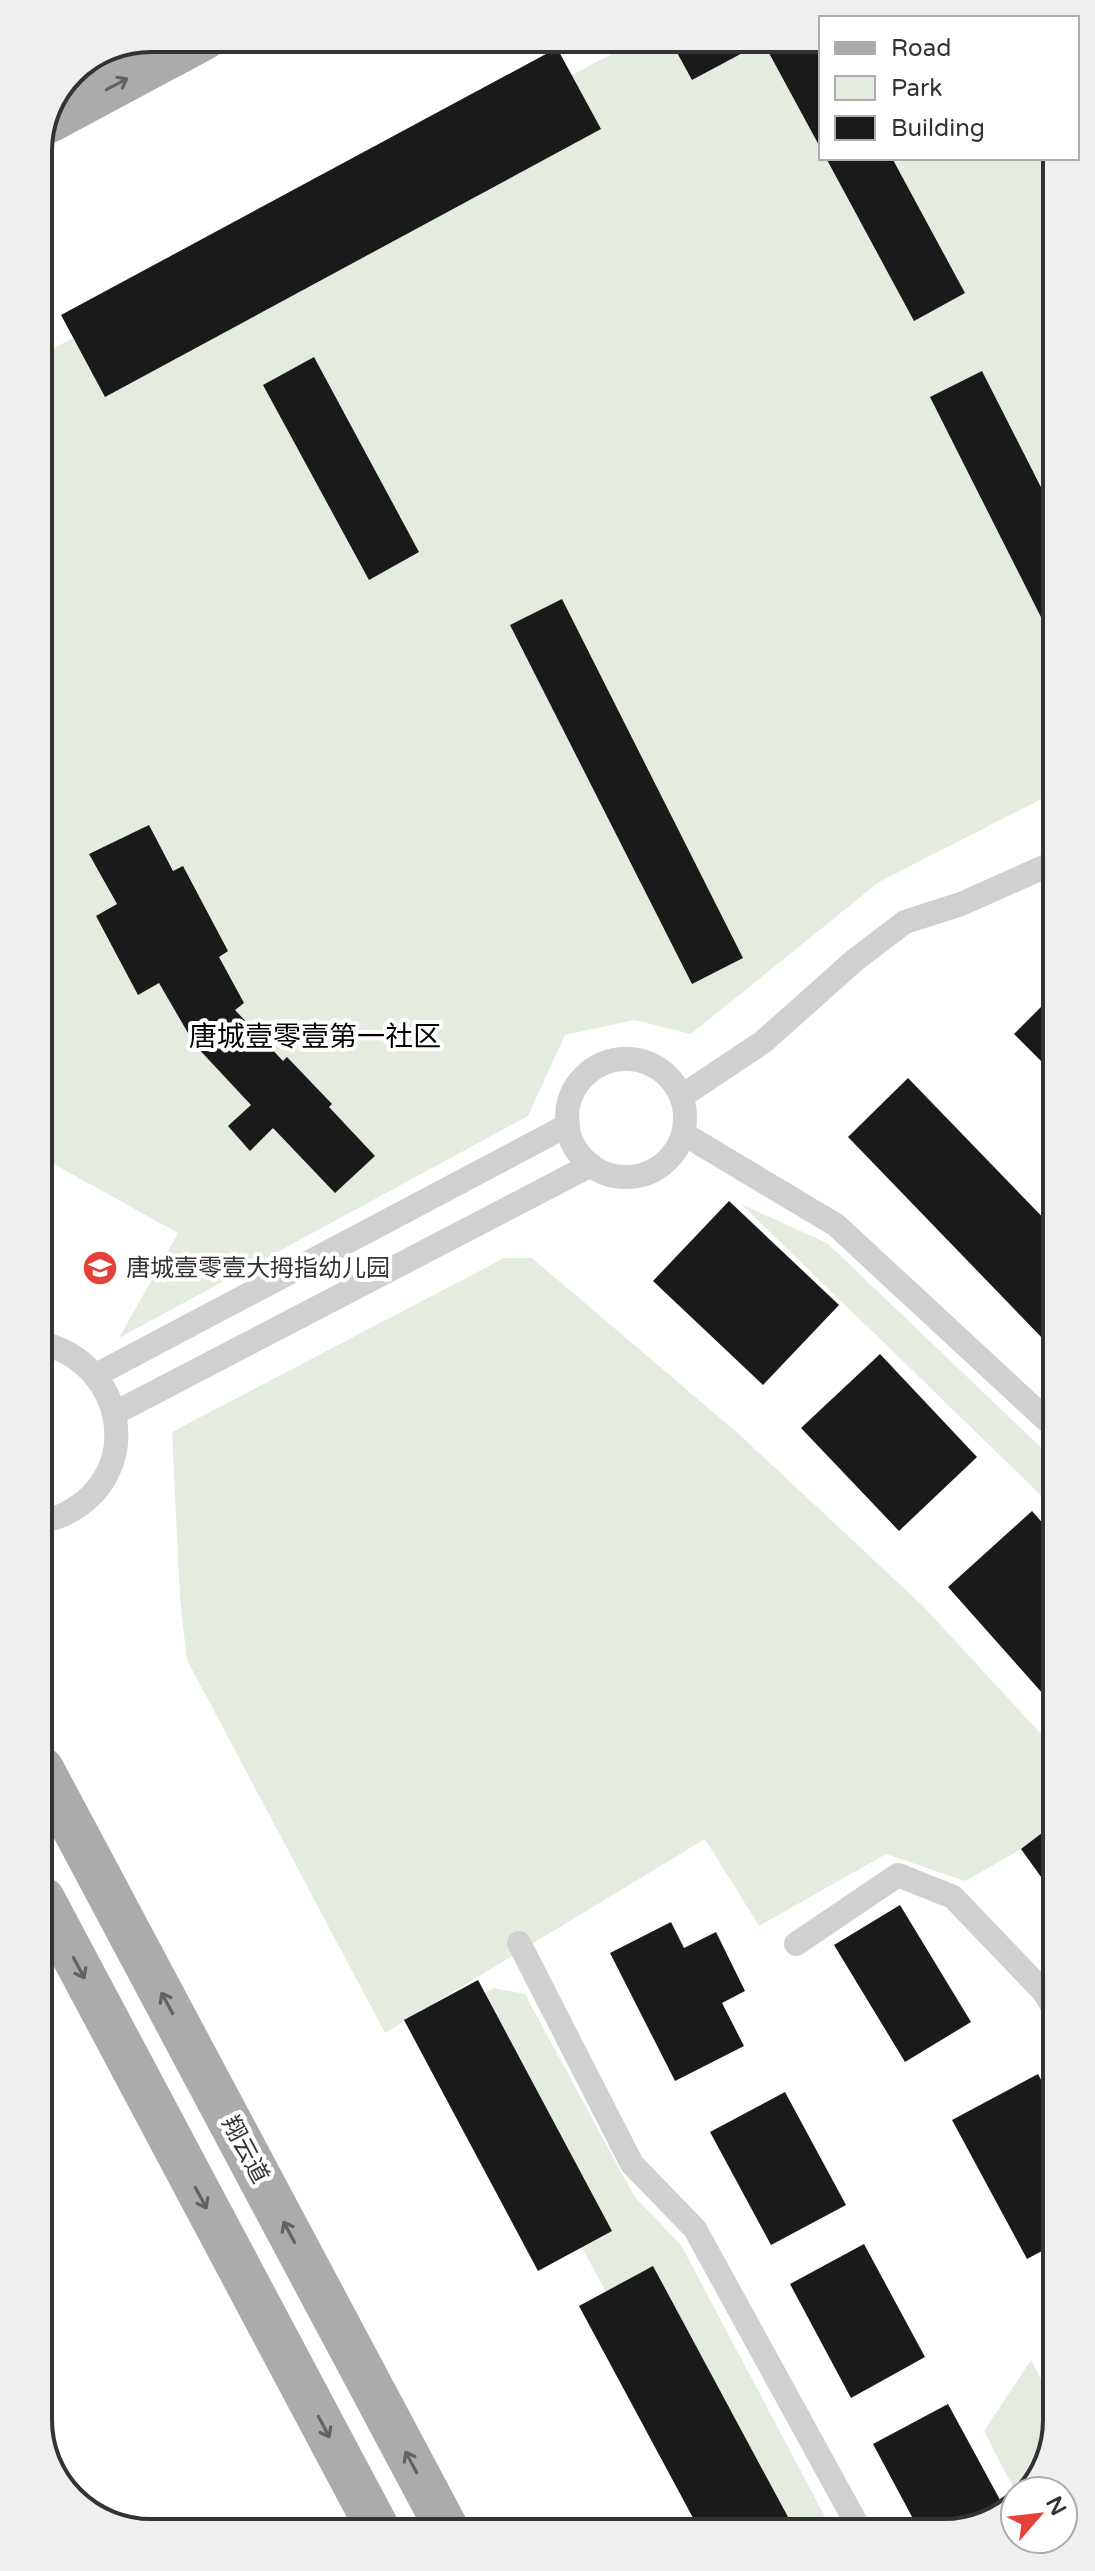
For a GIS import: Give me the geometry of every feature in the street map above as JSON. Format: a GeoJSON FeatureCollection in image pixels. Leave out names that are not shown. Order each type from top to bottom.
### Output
{"type":"FeatureCollection","features":[{"type":"Feature","properties":{"kind":"main road"},"geometry":{"type":"LineString","coordinates":[[59,116],[178,52]]}},
{"type":"Feature","properties":{"kind":"main road","name":"翔云道"},"geometry":{"type":"LineString","coordinates":[[52,1788],[442,2519]]}},
{"type":"Feature","properties":{"kind":"main road"},"geometry":{"type":"LineString","coordinates":[[52,1916],[373,2519]]}},
{"type":"Feature","properties":{"kind":"lane"},"geometry":{"type":"LineString","coordinates":[[682,1096],[763,1042],[855,960],[905,922],[961,904],[1043,867]]}},
{"type":"Feature","properties":{"kind":"lane"},"geometry":{"type":"LineString","coordinates":[[619,1059],[638,1060],[656,1066],[672,1079],[682,1096],[686,1115],[684,1134],[676,1151],[663,1165],[646,1174],[626,1178],[607,1174],[579,1154],[571,1141],[568,1107],[574,1090],[585,1075],[600,1065],[619,1059]]}},
{"type":"Feature","properties":{"kind":"lane"},"geometry":{"type":"LineString","coordinates":[[96,1375],[568,1125]]}},
{"type":"Feature","properties":{"kind":"lane"},"geometry":{"type":"LineString","coordinates":[[684,1134],[836,1225],[1043,1417]]}},
{"type":"Feature","properties":{"kind":"lane"},"geometry":{"type":"LineString","coordinates":[[115,1413],[591,1165]]}},
{"type":"Feature","properties":{"kind":"lane"},"geometry":{"type":"LineString","coordinates":[[52,1347],[72,1355],[96,1375],[115,1413],[117,1444],[108,1474],[89,1498],[64,1515],[52,1518]]}},
{"type":"Feature","properties":{"kind":"lane"},"geometry":{"type":"LineString","coordinates":[[796,1944],[898,1875],[953,1897],[1043,1991]]}},
{"type":"Feature","properties":{"kind":"lane"},"geometry":{"type":"LineString","coordinates":[[519,1943],[632,2164],[695,2229],[854,2519]]}},
{"type":"Feature","properties":{"kind":"green space"},"geometry":{"type":"Polygon","coordinates":[[[615,52],[819,52],[819,160],[1043,160],[1043,798],[879,882],[691,1034],[634,1020],[565,1035],[528,1116],[119,1338],[178,1233],[52,1163],[52,349],[615,52]]]}},
{"type":"Feature","properties":{"kind":"green space"},"geometry":{"type":"Polygon","coordinates":[[[741,1204],[827,1243],[1043,1450],[1043,1497],[741,1204]]]}},
{"type":"Feature","properties":{"kind":"green space"},"geometry":{"type":"Polygon","coordinates":[[[504,1258],[532,1258],[740,1435],[923,1606],[1043,1736],[1043,1837],[965,1881],[886,1854],[759,1926],[705,1839],[385,2033],[187,1660],[180,1599],[172,1432],[504,1258]]]}},
{"type":"Feature","properties":{"kind":"green space"},"geometry":{"type":"Polygon","coordinates":[[[493,1988],[525,1994],[634,2196],[681,2245],[826,2519],[730,2519],[453,2011],[493,1988]]]}},
{"type":"Feature","properties":{"kind":"green space"},"geometry":{"type":"Polygon","coordinates":[[[1031,2360],[1043,2383],[1043,2420],[1038,2452],[1026,2475],[1007,2475],[984,2431],[1031,2360]]]}},
{"type":"Feature","properties":{"kind":"building"},"geometry":{"type":"Polygon","coordinates":[[[550,52],[559,52],[601,129],[105,397],[61,315],[550,52]]]}},
{"type":"Feature","properties":{"kind":"building"},"geometry":{"type":"Polygon","coordinates":[[[677,52],[744,52],[692,80],[677,52]]]}},
{"type":"Feature","properties":{"kind":"building"},"geometry":{"type":"Polygon","coordinates":[[[768,52],[819,52],[819,145],[768,52]]]}},
{"type":"Feature","properties":{"kind":"building"},"geometry":{"type":"Polygon","coordinates":[[[827,160],[893,160],[965,293],[914,321],[827,160]]]}},
{"type":"Feature","properties":{"kind":"building"},"geometry":{"type":"Polygon","coordinates":[[[314,357],[419,552],[369,580],[263,385],[314,357]]]}},
{"type":"Feature","properties":{"kind":"building"},"geometry":{"type":"Polygon","coordinates":[[[982,371],[1043,491],[1043,621],[930,397],[982,371]]]}},
{"type":"Feature","properties":{"kind":"building"},"geometry":{"type":"Polygon","coordinates":[[[562,599],[743,958],[692,984],[510,625],[562,599]]]}},
{"type":"Feature","properties":{"kind":"building"},"geometry":{"type":"Polygon","coordinates":[[[149,825],[173,871],[183,866],[228,951],[219,957],[244,1003],[235,1010],[283,1061],[287,1057],[332,1104],[329,1107],[375,1156],[335,1193],[273,1128],[250,1151],[228,1126],[251,1105],[195,1045],[159,983],[138,995],[96,916],[117,904],[89,854],[149,825]]]}},
{"type":"Feature","properties":{"kind":"building"},"geometry":{"type":"Polygon","coordinates":[[[1043,1005],[1043,1063],[1014,1034],[1043,1005]]]}},
{"type":"Feature","properties":{"kind":"building"},"geometry":{"type":"Polygon","coordinates":[[[908,1078],[1043,1218],[1043,1339],[848,1137],[908,1078]]]}},
{"type":"Feature","properties":{"kind":"building"},"geometry":{"type":"Polygon","coordinates":[[[729,1201],[839,1305],[763,1385],[653,1281],[729,1201]]]}},
{"type":"Feature","properties":{"kind":"building"},"geometry":{"type":"Polygon","coordinates":[[[880,1354],[977,1457],[899,1531],[801,1428],[880,1354]]]}},
{"type":"Feature","properties":{"kind":"building"},"geometry":{"type":"Polygon","coordinates":[[[1032,1511],[1043,1523],[1043,1694],[948,1587],[1032,1511]]]}},
{"type":"Feature","properties":{"kind":"building"},"geometry":{"type":"Polygon","coordinates":[[[1043,1832],[1043,1880],[1021,1849],[1043,1832]]]}},
{"type":"Feature","properties":{"kind":"building"},"geometry":{"type":"Polygon","coordinates":[[[900,1905],[971,2022],[905,2062],[834,1945],[900,1905]]]}},
{"type":"Feature","properties":{"kind":"building"},"geometry":{"type":"Polygon","coordinates":[[[671,1922],[684,1948],[716,1932],[745,1991],[722,2003],[744,2046],[675,2081],[610,1953],[671,1922]]]}},
{"type":"Feature","properties":{"kind":"building"},"geometry":{"type":"Polygon","coordinates":[[[478,1980],[612,2231],[538,2271],[404,2020],[478,1980]]]}},
{"type":"Feature","properties":{"kind":"building"},"geometry":{"type":"Polygon","coordinates":[[[1038,2074],[1043,2083],[1043,2250],[1027,2259],[952,2120],[1038,2074]]]}},
{"type":"Feature","properties":{"kind":"building"},"geometry":{"type":"Polygon","coordinates":[[[785,2092],[846,2205],[771,2245],[710,2132],[785,2092]]]}},
{"type":"Feature","properties":{"kind":"building"},"geometry":{"type":"Polygon","coordinates":[[[864,2244],[925,2357],[851,2398],[790,2284],[864,2244]]]}},
{"type":"Feature","properties":{"kind":"building"},"geometry":{"type":"Polygon","coordinates":[[[653,2266],[788,2517],[694,2519],[579,2306],[653,2266]]]}},
{"type":"Feature","properties":{"kind":"building"},"geometry":{"type":"Polygon","coordinates":[[[948,2404],[999,2502],[963,2517],[913,2519],[873,2444],[948,2404]]]}},
{"type":"Feature","properties":{"kind":"place","name":"唐城壹零壹大拇指幼儿园"},"geometry":{"type":"Point","coordinates":[100,1268]}},
{"type":"Feature","properties":{"kind":"district","name":"唐城壹零壹第一社区"},"geometry":{"type":"Point","coordinates":[315,1037]}}]}
